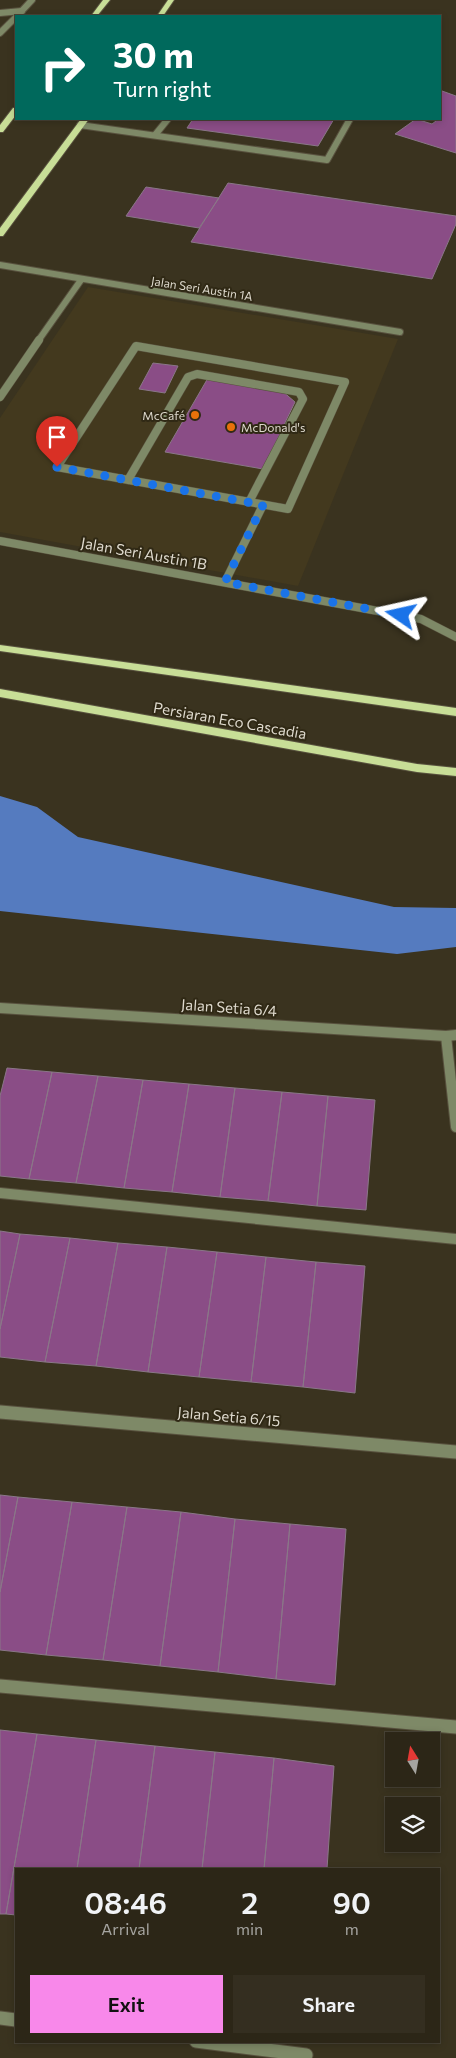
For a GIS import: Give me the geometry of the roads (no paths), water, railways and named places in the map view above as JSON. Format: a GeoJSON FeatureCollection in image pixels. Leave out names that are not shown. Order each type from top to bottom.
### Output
{"type":"FeatureCollection","features":[{"type":"Feature","properties":{"kind":"main road"},"geometry":{"type":"LineString","coordinates":[[95,15],[107,0]]}},
{"type":"Feature","properties":{"kind":"main road"},"geometry":{"type":"LineString","coordinates":[[161,15],[171,0]]}},
{"type":"Feature","properties":{"kind":"main road"},"geometry":{"type":"LineString","coordinates":[[0,130],[15,111]]}},
{"type":"Feature","properties":{"kind":"main road"},"geometry":{"type":"LineString","coordinates":[[0,234],[83,122]]}},
{"type":"Feature","properties":{"kind":"main road"},"geometry":{"type":"LineString","coordinates":[[0,643],[44,656]]}},
{"type":"Feature","properties":{"kind":"main road"},"geometry":{"type":"LineString","coordinates":[[0,648],[44,656],[456,712]]}},
{"type":"Feature","properties":{"kind":"main road","name":"Persiaran Eco Cascadia"},"geometry":{"type":"LineString","coordinates":[[0,693],[416,768],[456,772]]}},
{"type":"Feature","properties":{"kind":"street"},"geometry":{"type":"LineString","coordinates":[[17,15],[32,0]]}},
{"type":"Feature","properties":{"kind":"street"},"geometry":{"type":"LineString","coordinates":[[0,13],[22,11]]}},
{"type":"Feature","properties":{"kind":"street"},"geometry":{"type":"LineString","coordinates":[[0,33],[15,17]]}},
{"type":"Feature","properties":{"kind":"street"},"geometry":{"type":"LineString","coordinates":[[155,135],[167,120]]}},
{"type":"Feature","properties":{"kind":"street"},"geometry":{"type":"LineString","coordinates":[[83,122],[155,135],[327,160],[349,120]]}},
{"type":"Feature","properties":{"kind":"street","name":"Jalan Seri Austin 1A"},"geometry":{"type":"LineString","coordinates":[[0,266],[400,332]]}},
{"type":"Feature","properties":{"kind":"street"},"geometry":{"type":"LineString","coordinates":[[0,397],[81,280]]}},
{"type":"Feature","properties":{"kind":"street"},"geometry":{"type":"LineString","coordinates":[[136,346],[345,382],[288,509],[249,502],[128,480],[57,467],[136,346]]}},
{"type":"Feature","properties":{"kind":"street"},"geometry":{"type":"LineString","coordinates":[[128,480],[188,377],[197,374],[299,392],[303,399],[249,502]]}},
{"type":"Feature","properties":{"kind":"street"},"geometry":{"type":"LineString","coordinates":[[225,582],[263,505]]}},
{"type":"Feature","properties":{"kind":"street","name":"Jalan Seri Austin 1B"},"geometry":{"type":"LineString","coordinates":[[0,541],[421,619],[456,637]]}},
{"type":"Feature","properties":{"kind":"street","name":"Jalan Setia 6/4"},"geometry":{"type":"LineString","coordinates":[[0,1008],[451,1035]]}},
{"type":"Feature","properties":{"kind":"street"},"geometry":{"type":"LineString","coordinates":[[451,1035],[456,1127]]}},
{"type":"Feature","properties":{"kind":"street"},"geometry":{"type":"LineString","coordinates":[[0,1193],[456,1239]]}},
{"type":"Feature","properties":{"kind":"street","name":"Jalan Setia 6/15"},"geometry":{"type":"LineString","coordinates":[[0,1412],[456,1452]]}},
{"type":"Feature","properties":{"kind":"street"},"geometry":{"type":"LineString","coordinates":[[0,1686],[456,1727]]}},
{"type":"Feature","properties":{"kind":"street"},"geometry":{"type":"LineString","coordinates":[[0,2018],[15,2020]]}},
{"type":"Feature","properties":{"kind":"street"},"geometry":{"type":"LineString","coordinates":[[212,2043],[306,2055]]}},
{"type":"Feature","properties":{"kind":"water"},"geometry":{"type":"Polygon","coordinates":[[[0,796],[37,807],[78,837],[394,907],[456,908],[456,947],[397,954],[0,911],[0,796]]]}},
{"type":"Feature","properties":{"kind":"place","name":"McCafé"},"geometry":{"type":"Point","coordinates":[195,415]}},
{"type":"Feature","properties":{"kind":"place","name":"McDonald's"},"geometry":{"type":"Point","coordinates":[231,427]}}]}
